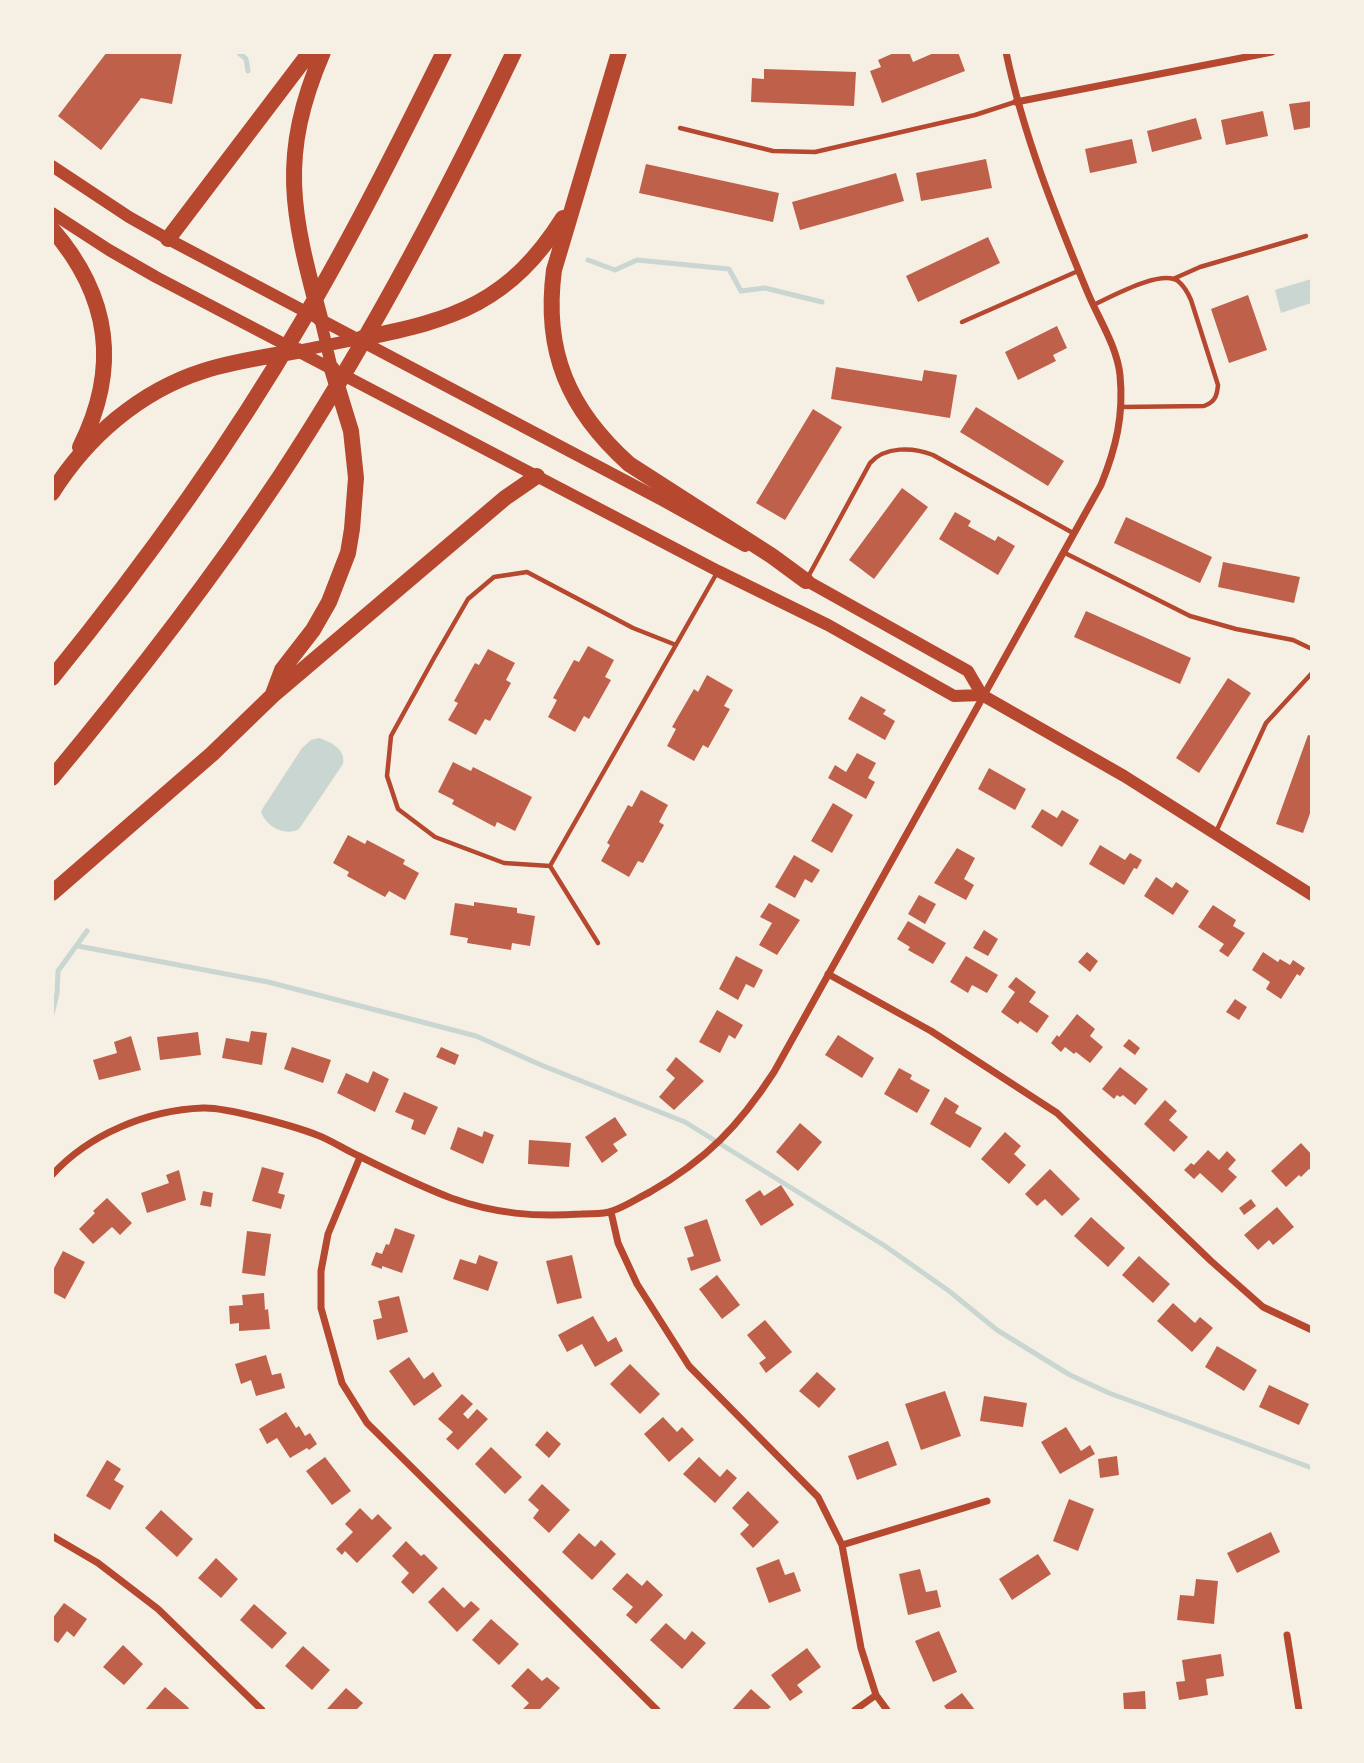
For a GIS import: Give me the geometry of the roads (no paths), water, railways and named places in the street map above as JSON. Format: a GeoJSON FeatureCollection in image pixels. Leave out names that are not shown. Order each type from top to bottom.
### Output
{"type":"FeatureCollection","features":[{"type":"Feature","properties":{"kind":"highway"},"geometry":{"type":"LineString","coordinates":[[168,239],[310,52]]}},
{"type":"Feature","properties":{"kind":"highway"},"geometry":{"type":"LineString","coordinates":[[320,318],[296,223],[293,163],[303,105],[323,52]]}},
{"type":"Feature","properties":{"kind":"highway"},"geometry":{"type":"LineString","coordinates":[[52,678],[175,518],[256,397],[381,180],[444,52]]}},
{"type":"Feature","properties":{"kind":"highway"},"geometry":{"type":"LineString","coordinates":[[52,778],[187,608],[242,533],[309,430],[394,288],[437,209],[514,52]]}},
{"type":"Feature","properties":{"kind":"highway"},"geometry":{"type":"LineString","coordinates":[[619,52],[554,270],[551,303],[555,343],[562,370],[586,420],[629,464],[772,555],[806,580]]}},
{"type":"Feature","properties":{"kind":"highway"},"geometry":{"type":"LineString","coordinates":[[358,339],[432,323],[455,315],[494,293],[526,267],[540,251],[574,198]]}},
{"type":"Feature","properties":{"kind":"highway"},"geometry":{"type":"LineString","coordinates":[[52,229],[67,246],[87,278],[100,314],[105,353],[104,374],[96,412],[69,469]]}},
{"type":"Feature","properties":{"kind":"highway"},"geometry":{"type":"LineString","coordinates":[[52,493],[100,433],[118,417],[160,390],[202,371],[298,351]]}},
{"type":"Feature","properties":{"kind":"highway"},"geometry":{"type":"LineString","coordinates":[[272,696],[282,670],[313,630],[329,602],[348,554],[356,478],[351,431],[332,369]]}},
{"type":"Feature","properties":{"kind":"highway"},"geometry":{"type":"LineString","coordinates":[[52,893],[212,754],[272,696],[505,498],[537,476]]}},
{"type":"Feature","properties":{"kind":"main road"},"geometry":{"type":"LineString","coordinates":[[52,166],[129,217],[168,239],[662,500],[968,671],[982,695],[1124,776],[1311,895]]}},
{"type":"Feature","properties":{"kind":"main road"},"geometry":{"type":"LineString","coordinates":[[52,213],[144,270],[718,571],[828,625],[954,696],[982,695]]}},
{"type":"Feature","properties":{"kind":"main road"},"geometry":{"type":"LineString","coordinates":[[320,318],[332,369]]}},
{"type":"Feature","properties":{"kind":"main road"},"geometry":{"type":"LineString","coordinates":[[298,351],[358,339]]}},
{"type":"Feature","properties":{"kind":"street"},"geometry":{"type":"LineString","coordinates":[[52,1175],[68,1158],[119,1126],[164,1113],[205,1108],[317,1135],[360,1157],[481,1208],[539,1216],[611,1212],[683,1173],[705,1156],[734,1126],[774,1072],[1101,485],[1113,455],[1122,407],[1117,355],[1079,270],[1016,102],[1006,52]]}},
{"type":"Feature","properties":{"kind":"street"},"geometry":{"type":"LineString","coordinates":[[1016,102],[1272,52]]}},
{"type":"Feature","properties":{"kind":"street"},"geometry":{"type":"LineString","coordinates":[[828,974],[932,1031],[1056,1113],[1263,1307],[1309,1329],[1311,1319]]}},
{"type":"Feature","properties":{"kind":"street"},"geometry":{"type":"LineString","coordinates":[[360,1157],[328,1234],[321,1271],[321,1308],[342,1383],[367,1423],[657,1710]]}},
{"type":"Feature","properties":{"kind":"street"},"geometry":{"type":"LineString","coordinates":[[611,1212],[618,1242],[637,1284],[689,1366],[818,1497],[842,1545],[861,1648],[876,1695],[887,1710]]}},
{"type":"Feature","properties":{"kind":"street"},"geometry":{"type":"LineString","coordinates":[[842,1545],[987,1502]]}},
{"type":"Feature","properties":{"kind":"street"},"geometry":{"type":"LineString","coordinates":[[52,1536],[98,1563],[158,1609],[262,1710]]}},
{"type":"Feature","properties":{"kind":"street"},"geometry":{"type":"LineString","coordinates":[[1287,1635],[1299,1710]]}},
{"type":"Feature","properties":{"kind":"street"},"geometry":{"type":"LineString","coordinates":[[855,1710],[876,1695]]}},
{"type":"Feature","properties":{"kind":"lane"},"geometry":{"type":"LineString","coordinates":[[680,128],[773,151],[815,152],[975,115],[1016,102]]}},
{"type":"Feature","properties":{"kind":"lane"},"geometry":{"type":"LineString","coordinates":[[1093,304],[1151,280],[1173,279],[1200,267],[1306,236]]}},
{"type":"Feature","properties":{"kind":"lane"},"geometry":{"type":"LineString","coordinates":[[962,321],[1079,270]]}},
{"type":"Feature","properties":{"kind":"lane"},"geometry":{"type":"LineString","coordinates":[[1122,407],[1197,406],[1211,403],[1217,397],[1218,385],[1191,300],[1186,290],[1173,279]]}},
{"type":"Feature","properties":{"kind":"lane"},"geometry":{"type":"LineString","coordinates":[[806,580],[870,463],[877,455],[887,452],[909,449],[933,455],[1073,533]]}},
{"type":"Feature","properties":{"kind":"lane"},"geometry":{"type":"LineString","coordinates":[[1063,552],[1190,616],[1236,629],[1293,640],[1311,649]]}},
{"type":"Feature","properties":{"kind":"lane"},"geometry":{"type":"LineString","coordinates":[[550,866],[718,571]]}},
{"type":"Feature","properties":{"kind":"lane"},"geometry":{"type":"LineString","coordinates":[[550,866],[504,863],[435,837],[398,810],[387,776],[391,736],[461,611],[468,599],[494,577],[527,572],[633,628],[676,645]]}},
{"type":"Feature","properties":{"kind":"lane"},"geometry":{"type":"LineString","coordinates":[[1216,833],[1266,723],[1311,673]]}},
{"type":"Feature","properties":{"kind":"lane"},"geometry":{"type":"LineString","coordinates":[[550,866],[598,943]]}},
{"type":"Feature","properties":{"kind":"waterway"},"geometry":{"type":"LineString","coordinates":[[238,52],[246,59],[248,71]]}},
{"type":"Feature","properties":{"kind":"waterway"},"geometry":{"type":"LineString","coordinates":[[588,260],[615,270],[637,260],[729,269],[741,291],[765,288],[822,302]]}},
{"type":"Feature","properties":{"kind":"waterway"},"geometry":{"type":"LineString","coordinates":[[52,1014],[57,994],[58,971],[87,931]]}},
{"type":"Feature","properties":{"kind":"waterway"},"geometry":{"type":"LineString","coordinates":[[78,946],[268,982],[476,1036],[685,1122],[885,1246],[949,1291],[997,1330],[1070,1375],[1109,1393],[1312,1468]]}}]}
